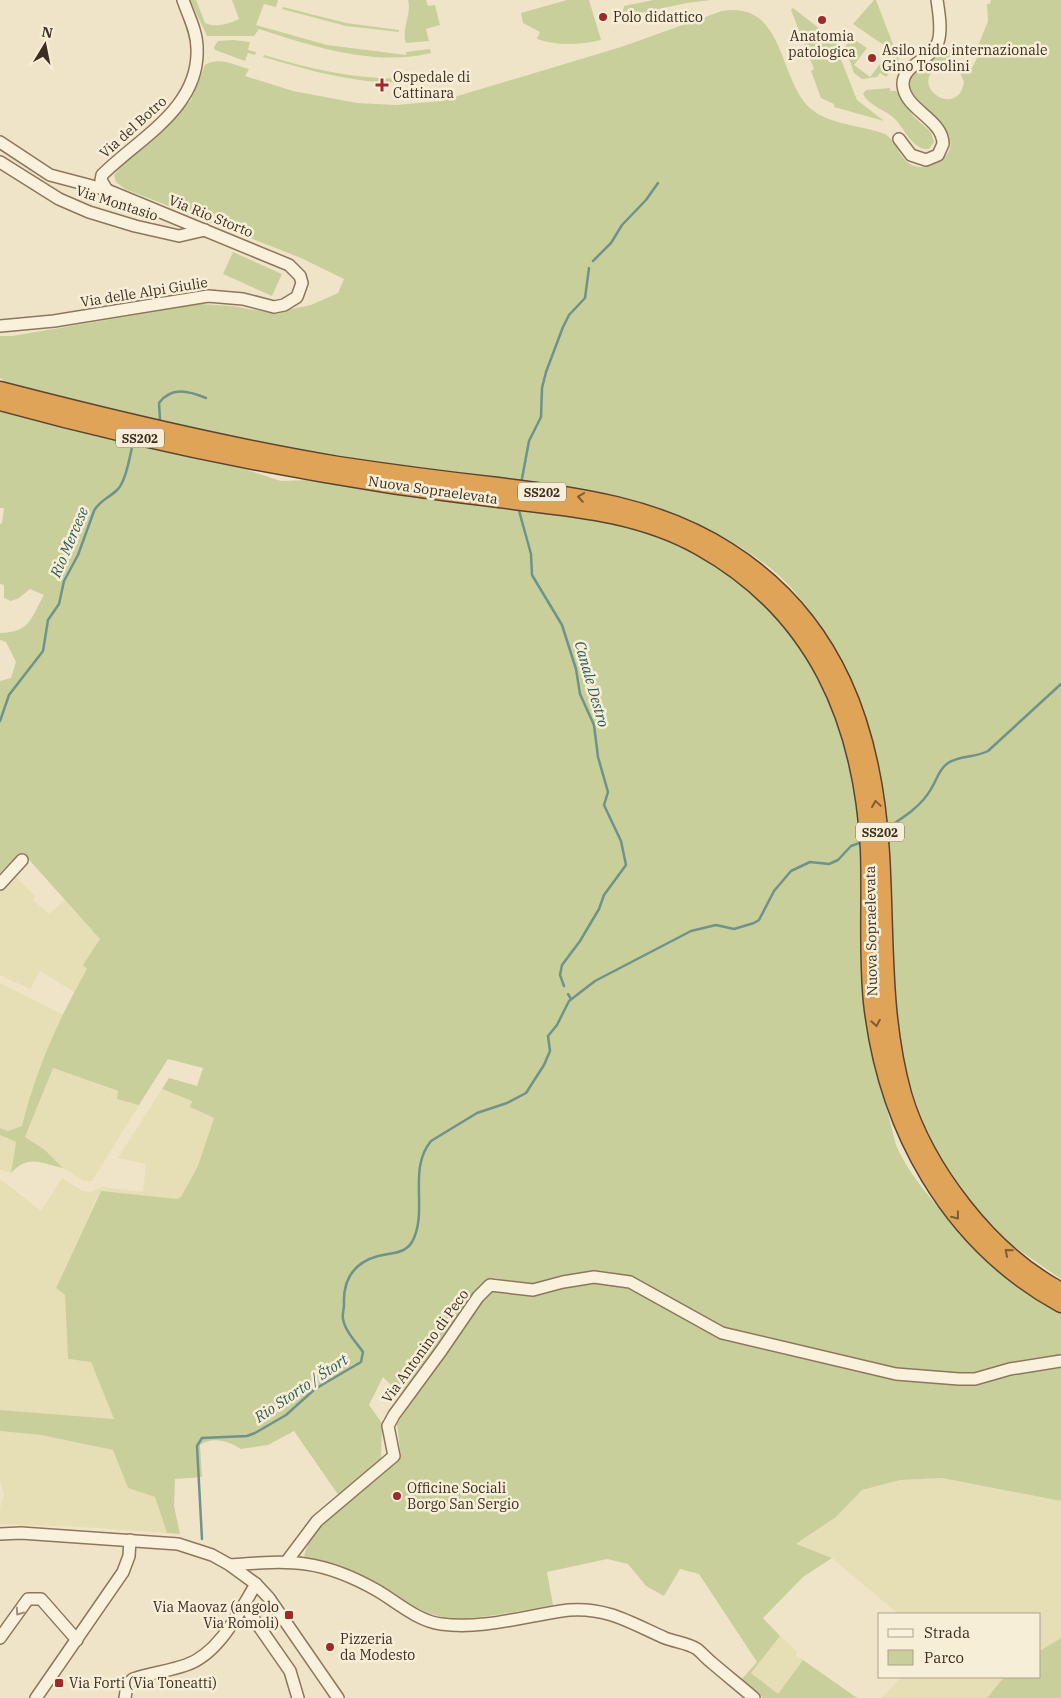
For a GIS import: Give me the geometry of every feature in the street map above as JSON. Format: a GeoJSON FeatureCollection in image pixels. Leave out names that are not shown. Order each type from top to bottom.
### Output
{"type":"FeatureCollection","features":[{"type":"Feature","properties":{"kind":"highway","name":"Nuova Sopraelevata"},"geometry":{"type":"LineString","coordinates":[[0,390],[53,410]]}},
{"type":"Feature","properties":{"kind":"highway","name":"Nuova Sopraelevata"},"geometry":{"type":"LineString","coordinates":[[0,402],[53,410],[230,451],[599,512],[642,517],[702,536],[751,566],[794,605],[834,688],[852,740],[859,768],[868,845],[870,975],[900,1120],[917,1157],[945,1202],[964,1226],[993,1256],[1025,1281],[1061,1304]]}},
{"type":"Feature","properties":{"kind":"highway","name":"Nuova Sopraelevata"},"geometry":{"type":"LineString","coordinates":[[886,1045],[910,1114],[927,1152],[944,1180],[991,1237],[1033,1273],[1061,1291]]}},
{"type":"Feature","properties":{"kind":"street","name":"Via del Botro"},"geometry":{"type":"LineString","coordinates":[[107,190],[101,180],[102,175],[180,104],[192,83],[198,48],[183,0]]}},
{"type":"Feature","properties":{"kind":"street"},"geometry":{"type":"LineString","coordinates":[[899,139],[911,155],[926,160],[938,154],[943,144],[937,128],[910,98],[903,83],[908,71],[930,54],[938,44],[937,0]]}},
{"type":"Feature","properties":{"kind":"street","name":"Via Rio Storto"},"geometry":{"type":"LineString","coordinates":[[0,142],[50,175],[107,190],[289,266],[300,276]]}},
{"type":"Feature","properties":{"kind":"street","name":"Via Montasio"},"geometry":{"type":"LineString","coordinates":[[0,162],[59,199],[89,212],[135,226],[179,236],[205,230]]}},
{"type":"Feature","properties":{"kind":"street","name":"Via delle Alpi Giulie"},"geometry":{"type":"LineString","coordinates":[[0,326],[54,321],[208,296],[243,299],[274,307],[291,302],[300,292],[300,276]]}},
{"type":"Feature","properties":{"kind":"street"},"geometry":{"type":"LineString","coordinates":[[0,884],[22,860]]}},
{"type":"Feature","properties":{"kind":"street","name":"Via Antonino di Peco"},"geometry":{"type":"LineString","coordinates":[[287,1561],[318,1521],[394,1456],[388,1426],[394,1415],[442,1351],[478,1297],[490,1285],[533,1290],[580,1278],[616,1279],[630,1282],[722,1333],[896,1374],[959,1380],[1061,1361]]}},
{"type":"Feature","properties":{"kind":"street"},"geometry":{"type":"LineString","coordinates":[[0,1534],[30,1533],[178,1544],[212,1555],[230,1565],[256,1584],[269,1598],[338,1698]]}},
{"type":"Feature","properties":{"kind":"street"},"geometry":{"type":"LineString","coordinates":[[36,1698],[123,1572],[129,1556],[130,1540]]}},
{"type":"Feature","properties":{"kind":"street"},"geometry":{"type":"LineString","coordinates":[[230,1565],[287,1561],[328,1568],[353,1577],[427,1620],[441,1624],[480,1624],[591,1609],[627,1619],[650,1631],[697,1649],[754,1698]]}},
{"type":"Feature","properties":{"kind":"street"},"geometry":{"type":"LineString","coordinates":[[125,1698],[127,1685],[133,1679],[187,1665],[211,1649],[244,1605],[256,1584]]}},
{"type":"Feature","properties":{"kind":"street"},"geometry":{"type":"LineString","coordinates":[[0,1638],[28,1599],[41,1599],[76,1640]]}},
{"type":"Feature","properties":{"kind":"street"},"geometry":{"type":"LineString","coordinates":[[244,1605],[290,1671],[298,1698]]}},
{"type":"Feature","properties":{"kind":"shaded area"},"geometry":{"type":"Polygon","coordinates":[[[14,875],[35,896],[33,900],[49,914],[65,900],[100,939],[84,965],[87,969],[74,992],[40,971],[30,989],[0,975],[0,889],[14,875]]]}},
{"type":"Feature","properties":{"kind":"shaded area"},"geometry":{"type":"Polygon","coordinates":[[[0,983],[63,1015],[30,1096],[22,1127],[8,1131],[0,1128],[0,983]]]}},
{"type":"Feature","properties":{"kind":"shaded area"},"geometry":{"type":"Polygon","coordinates":[[[53,1068],[118,1092],[117,1099],[139,1105],[92,1181],[84,1181],[63,1168],[45,1150],[25,1137],[53,1068]]]}},
{"type":"Feature","properties":{"kind":"shaded area"},"geometry":{"type":"Polygon","coordinates":[[[162,1089],[192,1101],[190,1107],[214,1118],[197,1172],[179,1203],[99,1193],[56,1287],[65,1295],[68,1359],[91,1362],[114,1419],[0,1410],[0,1179],[41,1211],[62,1178],[82,1191],[92,1192],[103,1187],[143,1192],[146,1164],[118,1158],[162,1089]]]}},
{"type":"Feature","properties":{"kind":"shaded area"},"geometry":{"type":"Polygon","coordinates":[[[0,1135],[16,1142],[11,1173],[0,1170],[0,1135]]]}},
{"type":"Feature","properties":{"kind":"shaded area"},"geometry":{"type":"Polygon","coordinates":[[[0,1431],[41,1435],[113,1450],[128,1488],[155,1497],[167,1533],[0,1524],[0,1508],[4,1495],[0,1480],[0,1431]]]}},
{"type":"Feature","properties":{"kind":"shaded area"},"geometry":{"type":"Polygon","coordinates":[[[942,1478],[1061,1501],[1061,1638],[1041,1650],[1041,1613],[897,1613],[832,1558],[796,1545],[836,1517],[862,1490],[900,1480],[942,1478]]]}},
{"type":"Feature","properties":{"kind":"shaded area"},"geometry":{"type":"Polygon","coordinates":[[[780,1636],[797,1652],[796,1656],[803,1660],[778,1694],[751,1673],[780,1636]]]}},
{"type":"Feature","properties":{"kind":"shaded area"},"geometry":{"type":"Polygon","coordinates":[[[900,1678],[1003,1678],[987,1698],[882,1698],[900,1678]]]}},
{"type":"Feature","properties":{"kind":"green space"},"geometry":{"type":"Polygon","coordinates":[[[190,0],[196,0],[205,23],[213,25],[222,25],[239,19],[232,0],[278,0],[276,7],[264,4],[256,25],[327,45],[406,55],[406,52],[430,49],[431,53],[410,57],[388,58],[344,53],[259,29],[254,36],[207,36],[190,0]]]}},
{"type":"Feature","properties":{"kind":"green space"},"geometry":{"type":"Polygon","coordinates":[[[408,0],[426,0],[428,6],[435,5],[440,25],[426,29],[429,41],[406,43],[405,32],[409,11],[408,0]]]}},
{"type":"Feature","properties":{"kind":"green space"},"geometry":{"type":"Polygon","coordinates":[[[567,0],[589,0],[601,40],[569,44],[552,43],[537,39],[540,32],[523,23],[521,13],[567,0]]]}},
{"type":"Feature","properties":{"kind":"green space"},"geometry":{"type":"Polygon","coordinates":[[[653,0],[711,0],[630,15],[631,20],[626,20],[622,16],[624,6],[653,0]]]}},
{"type":"Feature","properties":{"kind":"green space"},"geometry":{"type":"Polygon","coordinates":[[[876,0],[899,60],[886,77],[880,73],[877,77],[862,79],[854,73],[845,47],[852,38],[867,48],[854,65],[870,77],[891,50],[853,24],[876,0]]]}},
{"type":"Feature","properties":{"kind":"green space"},"geometry":{"type":"Polygon","coordinates":[[[991,0],[1061,0],[1061,1279],[1013,1246],[966,1198],[930,1141],[905,1071],[871,1047],[896,1145],[907,1166],[944,1214],[993,1263],[1017,1284],[1061,1312],[1061,1357],[975,1374],[943,1374],[885,1369],[815,1349],[720,1328],[623,1275],[599,1271],[529,1284],[495,1278],[479,1289],[400,1394],[383,1377],[369,1405],[382,1423],[381,1458],[339,1496],[294,1431],[268,1445],[241,1449],[226,1442],[216,1440],[205,1442],[200,1445],[202,1477],[175,1479],[174,1506],[180,1534],[167,1533],[155,1497],[128,1488],[113,1450],[41,1435],[0,1431],[0,1410],[114,1419],[91,1362],[68,1359],[65,1295],[56,1288],[101,1191],[177,1199],[181,1197],[198,1166],[214,1118],[190,1107],[192,1101],[162,1089],[169,1078],[197,1086],[203,1068],[168,1059],[139,1105],[117,1099],[118,1091],[53,1068],[25,1137],[45,1150],[63,1168],[41,1162],[29,1162],[17,1167],[11,1173],[16,1142],[0,1135],[0,1128],[8,1131],[22,1126],[27,1106],[49,1046],[87,969],[83,965],[100,939],[23,853],[0,874],[0,681],[11,678],[16,662],[6,642],[0,640],[0,633],[24,627],[44,595],[30,589],[19,598],[11,601],[4,598],[4,585],[0,584],[0,524],[2,523],[4,508],[0,508],[0,410],[49,424],[55,396],[7,383],[0,378],[0,336],[12,336],[201,304],[232,306],[272,313],[311,305],[338,293],[344,279],[301,258],[125,189],[116,182],[114,175],[121,167],[191,100],[205,65],[210,62],[227,62],[249,69],[245,76],[293,91],[357,103],[396,105],[441,101],[621,47],[722,11],[743,11],[758,17],[769,29],[800,95],[810,108],[826,118],[885,134],[907,162],[923,167],[934,164],[947,154],[950,144],[947,134],[911,93],[908,83],[909,78],[943,44],[957,55],[954,66],[945,64],[938,66],[929,76],[929,84],[932,91],[946,99],[953,98],[960,93],[964,82],[959,70],[960,67],[972,68],[977,58],[973,50],[962,50],[956,45],[978,46],[988,21],[987,4],[990,4],[991,0]],[[293,449],[229,464],[281,481],[309,480],[436,499],[438,471],[293,449]],[[649,505],[639,522],[723,569],[776,616],[798,641],[821,627],[793,590],[764,563],[707,528],[649,505]]]}},
{"type":"Feature","properties":{"kind":"green space"},"geometry":{"type":"Polygon","coordinates":[[[283,7],[346,23],[399,30],[399,32],[346,26],[282,9],[283,7]]]}},
{"type":"Feature","properties":{"kind":"green space"},"geometry":{"type":"Polygon","coordinates":[[[793,8],[825,33],[827,31],[838,40],[836,47],[857,100],[884,121],[834,107],[834,104],[821,98],[811,71],[814,69],[791,10],[793,8]]]}},
{"type":"Feature","properties":{"kind":"green space"},"geometry":{"type":"Polygon","coordinates":[[[218,41],[250,42],[248,50],[256,52],[255,55],[248,53],[245,61],[215,50],[214,47],[218,41]]]}},
{"type":"Feature","properties":{"kind":"green space"},"geometry":{"type":"Polygon","coordinates":[[[264,55],[324,71],[365,77],[427,77],[427,80],[385,82],[344,78],[283,63],[263,57],[264,55]]]}},
{"type":"Feature","properties":{"kind":"green space"},"geometry":{"type":"Polygon","coordinates":[[[890,88],[890,91],[896,91],[914,117],[931,132],[934,142],[929,149],[919,147],[914,143],[896,120],[870,102],[863,94],[866,90],[890,88]]]}},
{"type":"Feature","properties":{"kind":"green space"},"geometry":{"type":"Polygon","coordinates":[[[233,252],[282,274],[272,296],[223,274],[233,252]]]}},
{"type":"Feature","properties":{"kind":"green space"},"geometry":{"type":"Polygon","coordinates":[[[603,1282],[626,1286],[680,1316],[832,1363],[982,1382],[1061,1366],[1061,1501],[942,1478],[900,1480],[862,1490],[836,1517],[796,1544],[832,1558],[803,1577],[763,1618],[780,1636],[751,1673],[778,1694],[803,1660],[857,1698],[763,1698],[741,1680],[757,1662],[699,1574],[680,1569],[664,1596],[646,1586],[628,1564],[607,1559],[547,1572],[553,1605],[495,1615],[451,1618],[420,1609],[381,1586],[349,1571],[304,1557],[309,1541],[330,1514],[358,1489],[401,1458],[397,1424],[481,1299],[494,1290],[527,1294],[546,1292],[577,1283],[603,1282]]]}},
{"type":"Feature","properties":{"kind":"green space"},"geometry":{"type":"Polygon","coordinates":[[[1061,1638],[1061,1698],[987,1698],[1003,1678],[1041,1678],[1041,1650],[1061,1638]]]}},
{"type":"Feature","properties":{"kind":"waterway","name":"Canale Destro"},"geometry":{"type":"LineString","coordinates":[[593,261],[611,243],[622,225],[646,200],[658,183]]}},
{"type":"Feature","properties":{"kind":"waterway","name":"Canale Destro"},"geometry":{"type":"LineString","coordinates":[[521,484],[529,441],[541,417],[542,388],[546,372],[569,315],[585,298],[589,268]]}},
{"type":"Feature","properties":{"kind":"waterway","name":"Rio Mercese"},"geometry":{"type":"LineString","coordinates":[[157,421],[160,419],[159,403],[169,394],[187,392],[206,398]]}},
{"type":"Feature","properties":{"kind":"waterway","name":"Rio Mercese"},"geometry":{"type":"LineString","coordinates":[[0,721],[9,695],[43,651],[48,620],[59,604],[64,581],[78,555],[94,511],[114,493],[123,481],[133,443]]}},
{"type":"Feature","properties":{"kind":"waterway","name":"Canale Destro"},"geometry":{"type":"LineString","coordinates":[[518,507],[531,554],[532,575],[562,625],[576,669],[580,694],[594,725],[598,757],[608,792],[604,805],[621,841],[626,865],[604,895],[599,909],[580,941],[562,965],[560,975],[564,986]]}},
{"type":"Feature","properties":{"kind":"waterway"},"geometry":{"type":"LineString","coordinates":[[884,830],[922,801],[940,772],[948,763],[952,760],[988,751],[1061,684]]}},
{"type":"Feature","properties":{"kind":"waterway","name":"Rio Storto / Štort"},"geometry":{"type":"LineString","coordinates":[[202,1539],[197,1446],[202,1438],[247,1436],[255,1433],[286,1415],[315,1389],[361,1362],[363,1352],[348,1332],[343,1319],[345,1287],[351,1274],[362,1263],[378,1256],[401,1251],[412,1242],[417,1230],[419,1217],[420,1165],[424,1152],[431,1141],[477,1113],[507,1103],[526,1093],[544,1065],[550,1051],[548,1036],[557,1025],[569,1001],[595,981],[691,931],[716,925],[734,929],[754,923],[759,920],[774,891],[791,871],[810,862],[829,864],[838,860],[851,846],[862,842]]}},
{"type":"Feature","properties":{"kind":"waterway","name":"Rio Storto / Štort"},"geometry":{"type":"LineString","coordinates":[[568,994],[571,999]]}},
{"type":"Feature","properties":{"kind":"place","name":"Polo didattico"},"geometry":{"type":"Point","coordinates":[603,17]}},
{"type":"Feature","properties":{"kind":"place","name":"Anatomia patologica"},"geometry":{"type":"Point","coordinates":[822,20]}},
{"type":"Feature","properties":{"kind":"place","name":"Asilo nido internazionale Gino Tosolini"},"geometry":{"type":"Point","coordinates":[872,58]}},
{"type":"Feature","properties":{"kind":"place","name":"Ospedale di Cattinara"},"geometry":{"type":"Point","coordinates":[382,85]}},
{"type":"Feature","properties":{"kind":"place","name":"Officine Sociali Borgo San Sergio"},"geometry":{"type":"Point","coordinates":[397,1496]}},
{"type":"Feature","properties":{"kind":"place","name":"Via Maovaz (angolo Via Romoli)"},"geometry":{"type":"Point","coordinates":[289,1615]}},
{"type":"Feature","properties":{"kind":"place","name":"Pizzeria da Modesto"},"geometry":{"type":"Point","coordinates":[330,1647]}},
{"type":"Feature","properties":{"kind":"place","name":"Via Forti (Via Toneatti)"},"geometry":{"type":"Point","coordinates":[59,1683]}}]}
